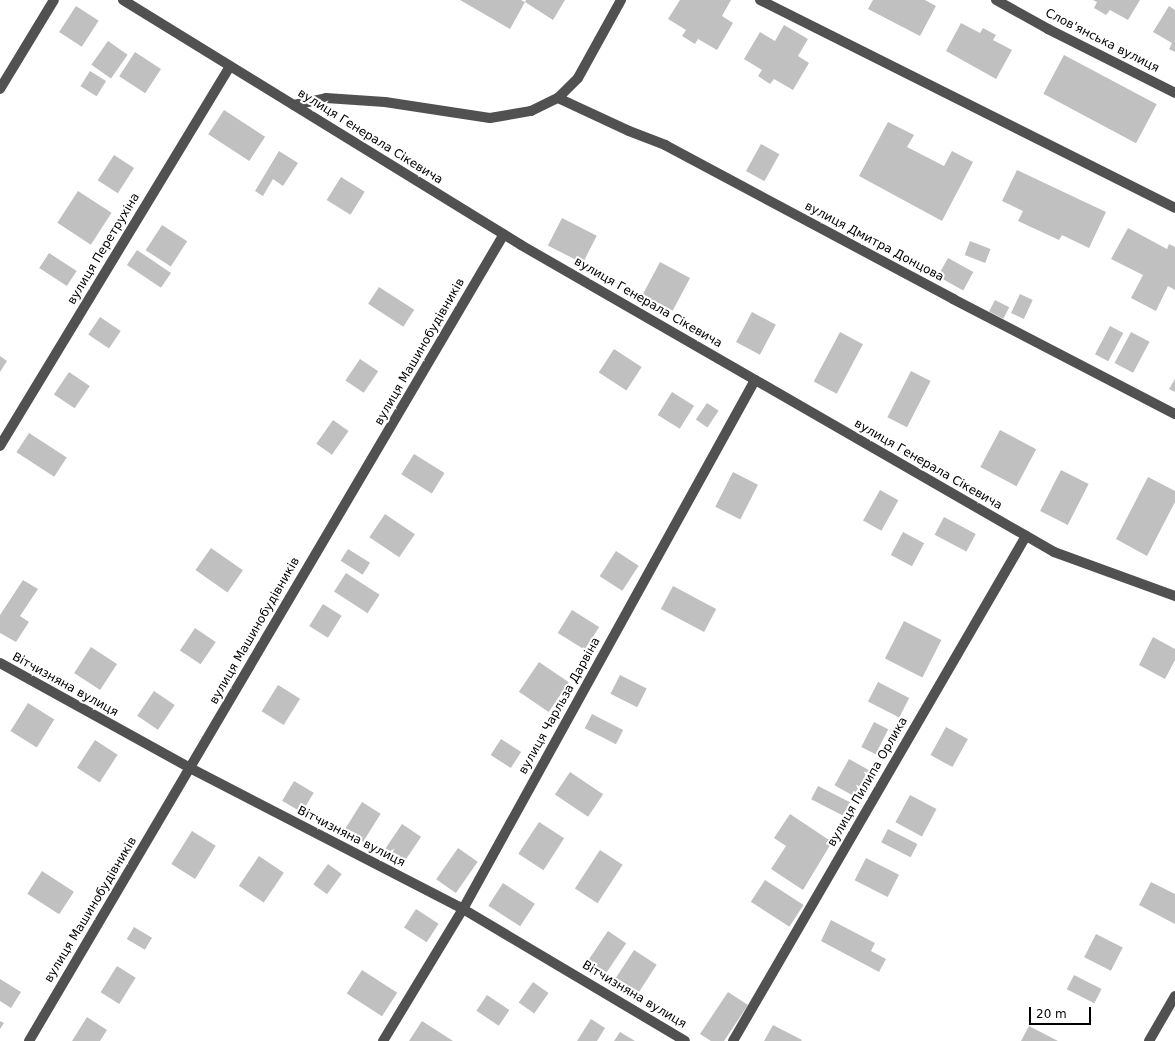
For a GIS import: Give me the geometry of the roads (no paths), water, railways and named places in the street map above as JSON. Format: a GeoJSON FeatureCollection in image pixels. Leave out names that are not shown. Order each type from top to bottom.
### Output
{"type":"FeatureCollection","features":[{"type":"Feature","properties":{"kind":"street"},"geometry":{"type":"LineString","coordinates":[[0,89],[54,0]]}},
{"type":"Feature","properties":{"kind":"street","name":"вулиця Генерала Сікевича"},"geometry":{"type":"LineString","coordinates":[[123,0],[504,234],[1054,552],[1175,596]]}},
{"type":"Feature","properties":{"kind":"street"},"geometry":{"type":"LineString","coordinates":[[294,105],[326,98],[385,102],[490,118],[531,111],[558,98],[578,78],[621,0]]}},
{"type":"Feature","properties":{"kind":"street"},"geometry":{"type":"LineString","coordinates":[[760,0],[1175,208]]}},
{"type":"Feature","properties":{"kind":"street","name":"Слов'янська вулиця"},"geometry":{"type":"LineString","coordinates":[[996,0],[1048,29],[1175,93]]}},
{"type":"Feature","properties":{"kind":"street","name":"вулиця Перетрухіна"},"geometry":{"type":"LineString","coordinates":[[0,446],[230,66]]}},
{"type":"Feature","properties":{"kind":"street","name":"вулиця Дмитра Донцова"},"geometry":{"type":"LineString","coordinates":[[558,98],[630,131],[666,145],[946,296],[1175,414]]}},
{"type":"Feature","properties":{"kind":"street","name":"вулиця Машинобудівників"},"geometry":{"type":"LineString","coordinates":[[29,1041],[504,234]]}},
{"type":"Feature","properties":{"kind":"street","name":"вулиця Чарльза Дарвіна"},"geometry":{"type":"LineString","coordinates":[[383,1041],[463,909],[755,380]]}},
{"type":"Feature","properties":{"kind":"street","name":"вулиця Пилипа Орлика"},"geometry":{"type":"LineString","coordinates":[[733,1041],[1026,536]]}},
{"type":"Feature","properties":{"kind":"street","name":"Вітчизняна вулиця"},"geometry":{"type":"LineString","coordinates":[[0,663],[190,768],[463,909],[685,1041]]}},
{"type":"Feature","properties":{"kind":"street"},"geometry":{"type":"LineString","coordinates":[[1149,1041],[1175,996]]}}]}
